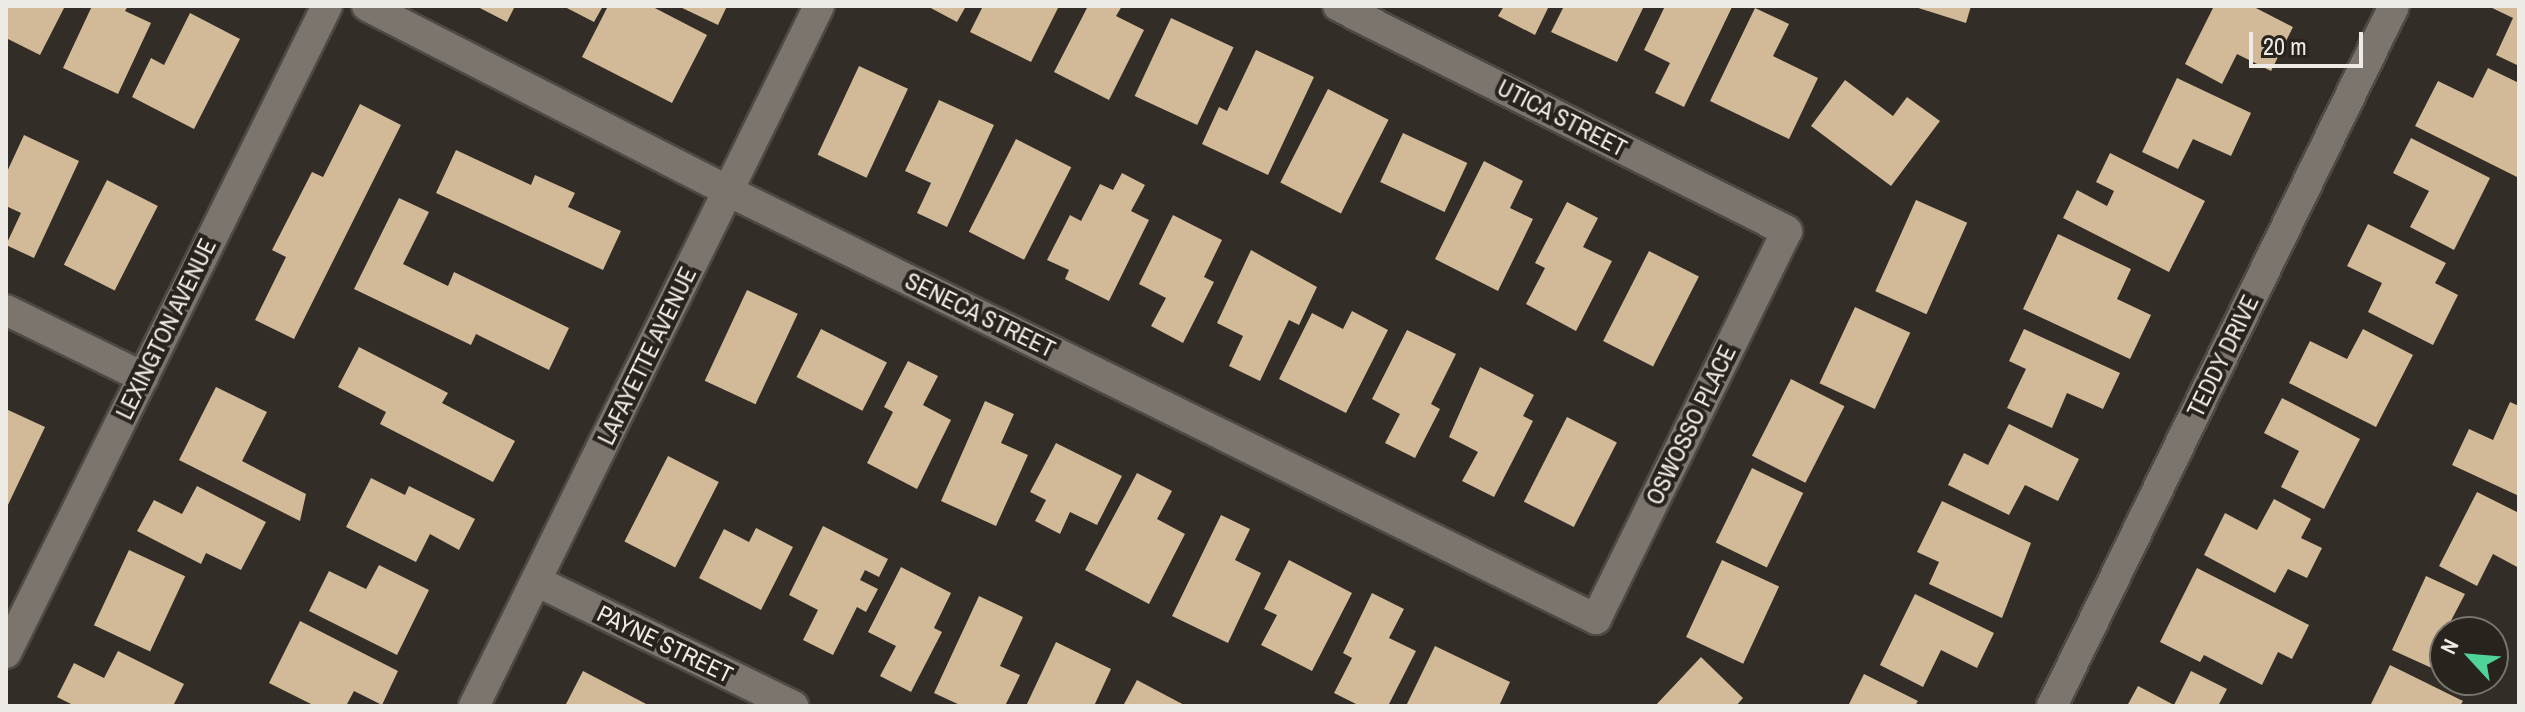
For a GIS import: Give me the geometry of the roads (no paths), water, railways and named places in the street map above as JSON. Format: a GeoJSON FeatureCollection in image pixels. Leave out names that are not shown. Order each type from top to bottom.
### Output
{"type":"FeatureCollection","features":[{"type":"Feature","properties":{"kind":"street","name":"LEXINGTON AVENUE"},"geometry":{"type":"LineString","coordinates":[[6,653],[327,6]]}},
{"type":"Feature","properties":{"kind":"street","name":"SENECA STREET"},"geometry":{"type":"LineString","coordinates":[[367,6],[728,191],[1596,619]]}},
{"type":"Feature","properties":{"kind":"street","name":"LAFAYETTE AVENUE"},"geometry":{"type":"LineString","coordinates":[[474,706],[819,6]]}},
{"type":"Feature","properties":{"kind":"street","name":"UTICA STREET"},"geometry":{"type":"LineString","coordinates":[[1338,6],[1787,231]]}},
{"type":"Feature","properties":{"kind":"street","name":"TEDDY DRIVE"},"geometry":{"type":"LineString","coordinates":[[2052,706],[2394,6]]}},
{"type":"Feature","properties":{"kind":"street","name":"OSWOSSO PLACE"},"geometry":{"type":"LineString","coordinates":[[1596,619],[1787,231]]}},
{"type":"Feature","properties":{"kind":"street"},"geometry":{"type":"LineString","coordinates":[[6,310],[143,377]]}},
{"type":"Feature","properties":{"kind":"street","name":"PAYNE STREET"},"geometry":{"type":"LineString","coordinates":[[536,581],[793,706]]}}]}
